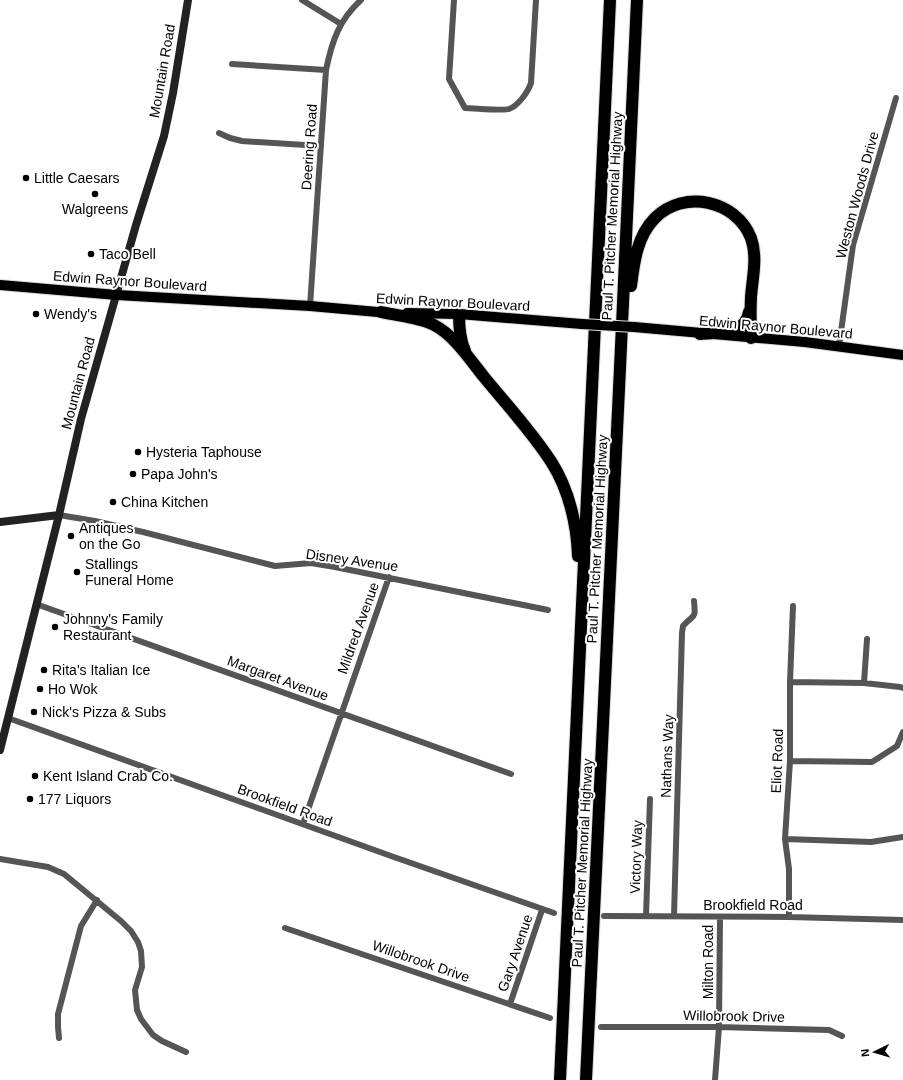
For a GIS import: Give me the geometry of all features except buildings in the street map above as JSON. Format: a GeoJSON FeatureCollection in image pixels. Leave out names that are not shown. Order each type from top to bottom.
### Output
{"type":"FeatureCollection","features":[{"type":"Feature","properties":{"kind":"highway","name":"Paul T. Pitcher Memorial Highway"},"geometry":{"type":"LineString","coordinates":[[560,1080],[610,0]]}},
{"type":"Feature","properties":{"kind":"highway","name":"Paul T. Pitcher Memorial Highway"},"geometry":{"type":"LineString","coordinates":[[586,1080],[637,0]]}},
{"type":"Feature","properties":{"kind":"highway"},"geometry":{"type":"LineString","coordinates":[[620,368],[636,253],[641,240],[654,219],[664,211],[675,205],[700,201],[711,203],[730,212],[745,227],[750,237],[755,258],[748,318],[744,325],[733,331],[700,334]]}},
{"type":"Feature","properties":{"kind":"highway"},"geometry":{"type":"LineString","coordinates":[[751,299],[751,338]]}},
{"type":"Feature","properties":{"kind":"highway"},"geometry":{"type":"LineString","coordinates":[[381,312],[421,320],[443,330],[467,356],[540,445],[553,464],[562,483],[573,515],[578,562],[574,777]]}},
{"type":"Feature","properties":{"kind":"highway"},"geometry":{"type":"LineString","coordinates":[[459,314],[461,337],[467,356]]}},
{"type":"Feature","properties":{"kind":"main road","name":"Mountain Road"},"geometry":{"type":"LineString","coordinates":[[0,750],[59,515],[81,419],[144,198],[164,136],[173,93],[188,0]]}},
{"type":"Feature","properties":{"kind":"main road","name":"Edwin Raynor Boulevard"},"geometry":{"type":"LineString","coordinates":[[0,285],[116,295],[310,306],[381,312],[459,314],[634,327],[700,334],[805,342],[903,355]]}},
{"type":"Feature","properties":{"kind":"main road"},"geometry":{"type":"LineString","coordinates":[[0,522],[59,515]]}},
{"type":"Feature","properties":{"kind":"street"},"geometry":{"type":"LineString","coordinates":[[302,0],[341,24]]}},
{"type":"Feature","properties":{"kind":"street","name":"Deering Road"},"geometry":{"type":"LineString","coordinates":[[310,306],[326,70],[330,47],[341,24],[361,0]]}},
{"type":"Feature","properties":{"kind":"street"},"geometry":{"type":"LineString","coordinates":[[454,0],[449,79],[465,108],[508,110],[517,104],[529,87],[536,0]]}},
{"type":"Feature","properties":{"kind":"street"},"geometry":{"type":"LineString","coordinates":[[232,64],[326,70]]}},
{"type":"Feature","properties":{"kind":"street","name":"Weston Woods Drive"},"geometry":{"type":"LineString","coordinates":[[838,346],[853,245],[896,98]]}},
{"type":"Feature","properties":{"kind":"street"},"geometry":{"type":"LineString","coordinates":[[219,133],[242,141],[321,146]]}},
{"type":"Feature","properties":{"kind":"street","name":"Disney Avenue"},"geometry":{"type":"LineString","coordinates":[[59,515],[96,521],[143,532],[275,566],[311,563],[389,577],[548,610]]}},
{"type":"Feature","properties":{"kind":"street","name":"Mildred Avenue"},"geometry":{"type":"LineString","coordinates":[[303,824],[389,577]]}},
{"type":"Feature","properties":{"kind":"street","name":"Nathans Way"},"geometry":{"type":"LineString","coordinates":[[674,916],[682,633],[683,626],[694,618],[694,601]]}},
{"type":"Feature","properties":{"kind":"street","name":"Margaret Avenue"},"geometry":{"type":"LineString","coordinates":[[36,604],[512,774]]}},
{"type":"Feature","properties":{"kind":"street","name":"Eliot Road"},"geometry":{"type":"LineString","coordinates":[[789,917],[789,869],[785,839],[790,762],[790,682],[793,606]]}},
{"type":"Feature","properties":{"kind":"street"},"geometry":{"type":"LineString","coordinates":[[864,683],[867,638]]}},
{"type":"Feature","properties":{"kind":"street"},"geometry":{"type":"LineString","coordinates":[[790,682],[864,683],[900,686],[903,688]]}},
{"type":"Feature","properties":{"kind":"street","name":"Brookfield Road"},"geometry":{"type":"LineString","coordinates":[[8,718],[542,910],[554,913]]}},
{"type":"Feature","properties":{"kind":"street"},"geometry":{"type":"LineString","coordinates":[[790,762],[872,762],[897,746],[903,732]]}},
{"type":"Feature","properties":{"kind":"street","name":"Victory Way"},"geometry":{"type":"LineString","coordinates":[[646,916],[650,799]]}},
{"type":"Feature","properties":{"kind":"street"},"geometry":{"type":"LineString","coordinates":[[785,839],[871,842],[903,837]]}},
{"type":"Feature","properties":{"kind":"street"},"geometry":{"type":"LineString","coordinates":[[0,860],[48,867],[64,874],[122,921],[138,942],[141,951],[142,967],[135,990],[137,1010],[141,1019],[153,1035],[162,1041],[186,1052]]}},
{"type":"Feature","properties":{"kind":"street"},"geometry":{"type":"LineString","coordinates":[[59,1038],[58,1014],[81,926],[97,900]]}},
{"type":"Feature","properties":{"kind":"street","name":"Gary Avenue"},"geometry":{"type":"LineString","coordinates":[[510,1004],[542,910]]}},
{"type":"Feature","properties":{"kind":"street","name":"Brookfield Road"},"geometry":{"type":"LineString","coordinates":[[604,916],[789,917],[903,920]]}},
{"type":"Feature","properties":{"kind":"street","name":"Milton Road"},"geometry":{"type":"LineString","coordinates":[[715,1080],[719,1027],[720,917]]}},
{"type":"Feature","properties":{"kind":"street","name":"Willobrook Drive"},"geometry":{"type":"LineString","coordinates":[[285,928],[550,1018]]}},
{"type":"Feature","properties":{"kind":"street","name":"Willobrook Drive"},"geometry":{"type":"LineString","coordinates":[[601,1027],[719,1027],[830,1030],[842,1036]]}},
{"type":"Feature","properties":{"kind":"place","name":"Little Caesars"},"geometry":{"type":"Point","coordinates":[26,178]}},
{"type":"Feature","properties":{"kind":"place","name":"Walgreens"},"geometry":{"type":"Point","coordinates":[95,194]}},
{"type":"Feature","properties":{"kind":"place","name":"Taco Bell"},"geometry":{"type":"Point","coordinates":[91,254]}},
{"type":"Feature","properties":{"kind":"place","name":"Wendy's"},"geometry":{"type":"Point","coordinates":[36,314]}},
{"type":"Feature","properties":{"kind":"place","name":"Hysteria Taphouse"},"geometry":{"type":"Point","coordinates":[138,452]}},
{"type":"Feature","properties":{"kind":"place","name":"Papa John's"},"geometry":{"type":"Point","coordinates":[133,474]}},
{"type":"Feature","properties":{"kind":"place","name":"China Kitchen"},"geometry":{"type":"Point","coordinates":[113,502]}},
{"type":"Feature","properties":{"kind":"place","name":"Antiques on the Go"},"geometry":{"type":"Point","coordinates":[71,536]}},
{"type":"Feature","properties":{"kind":"place","name":"Stallings Funeral Home"},"geometry":{"type":"Point","coordinates":[77,572]}},
{"type":"Feature","properties":{"kind":"place","name":"Johnny's Family Restaurant"},"geometry":{"type":"Point","coordinates":[55,627]}},
{"type":"Feature","properties":{"kind":"place","name":"Rita's Italian Ice"},"geometry":{"type":"Point","coordinates":[44,670]}},
{"type":"Feature","properties":{"kind":"place","name":"Ho Wok"},"geometry":{"type":"Point","coordinates":[40,689]}},
{"type":"Feature","properties":{"kind":"place","name":"Nick's Pizza & Subs"},"geometry":{"type":"Point","coordinates":[34,712]}},
{"type":"Feature","properties":{"kind":"place","name":"Kent Island Crab Co."},"geometry":{"type":"Point","coordinates":[35,776]}},
{"type":"Feature","properties":{"kind":"place","name":"177 Liquors"},"geometry":{"type":"Point","coordinates":[30,799]}}]}
